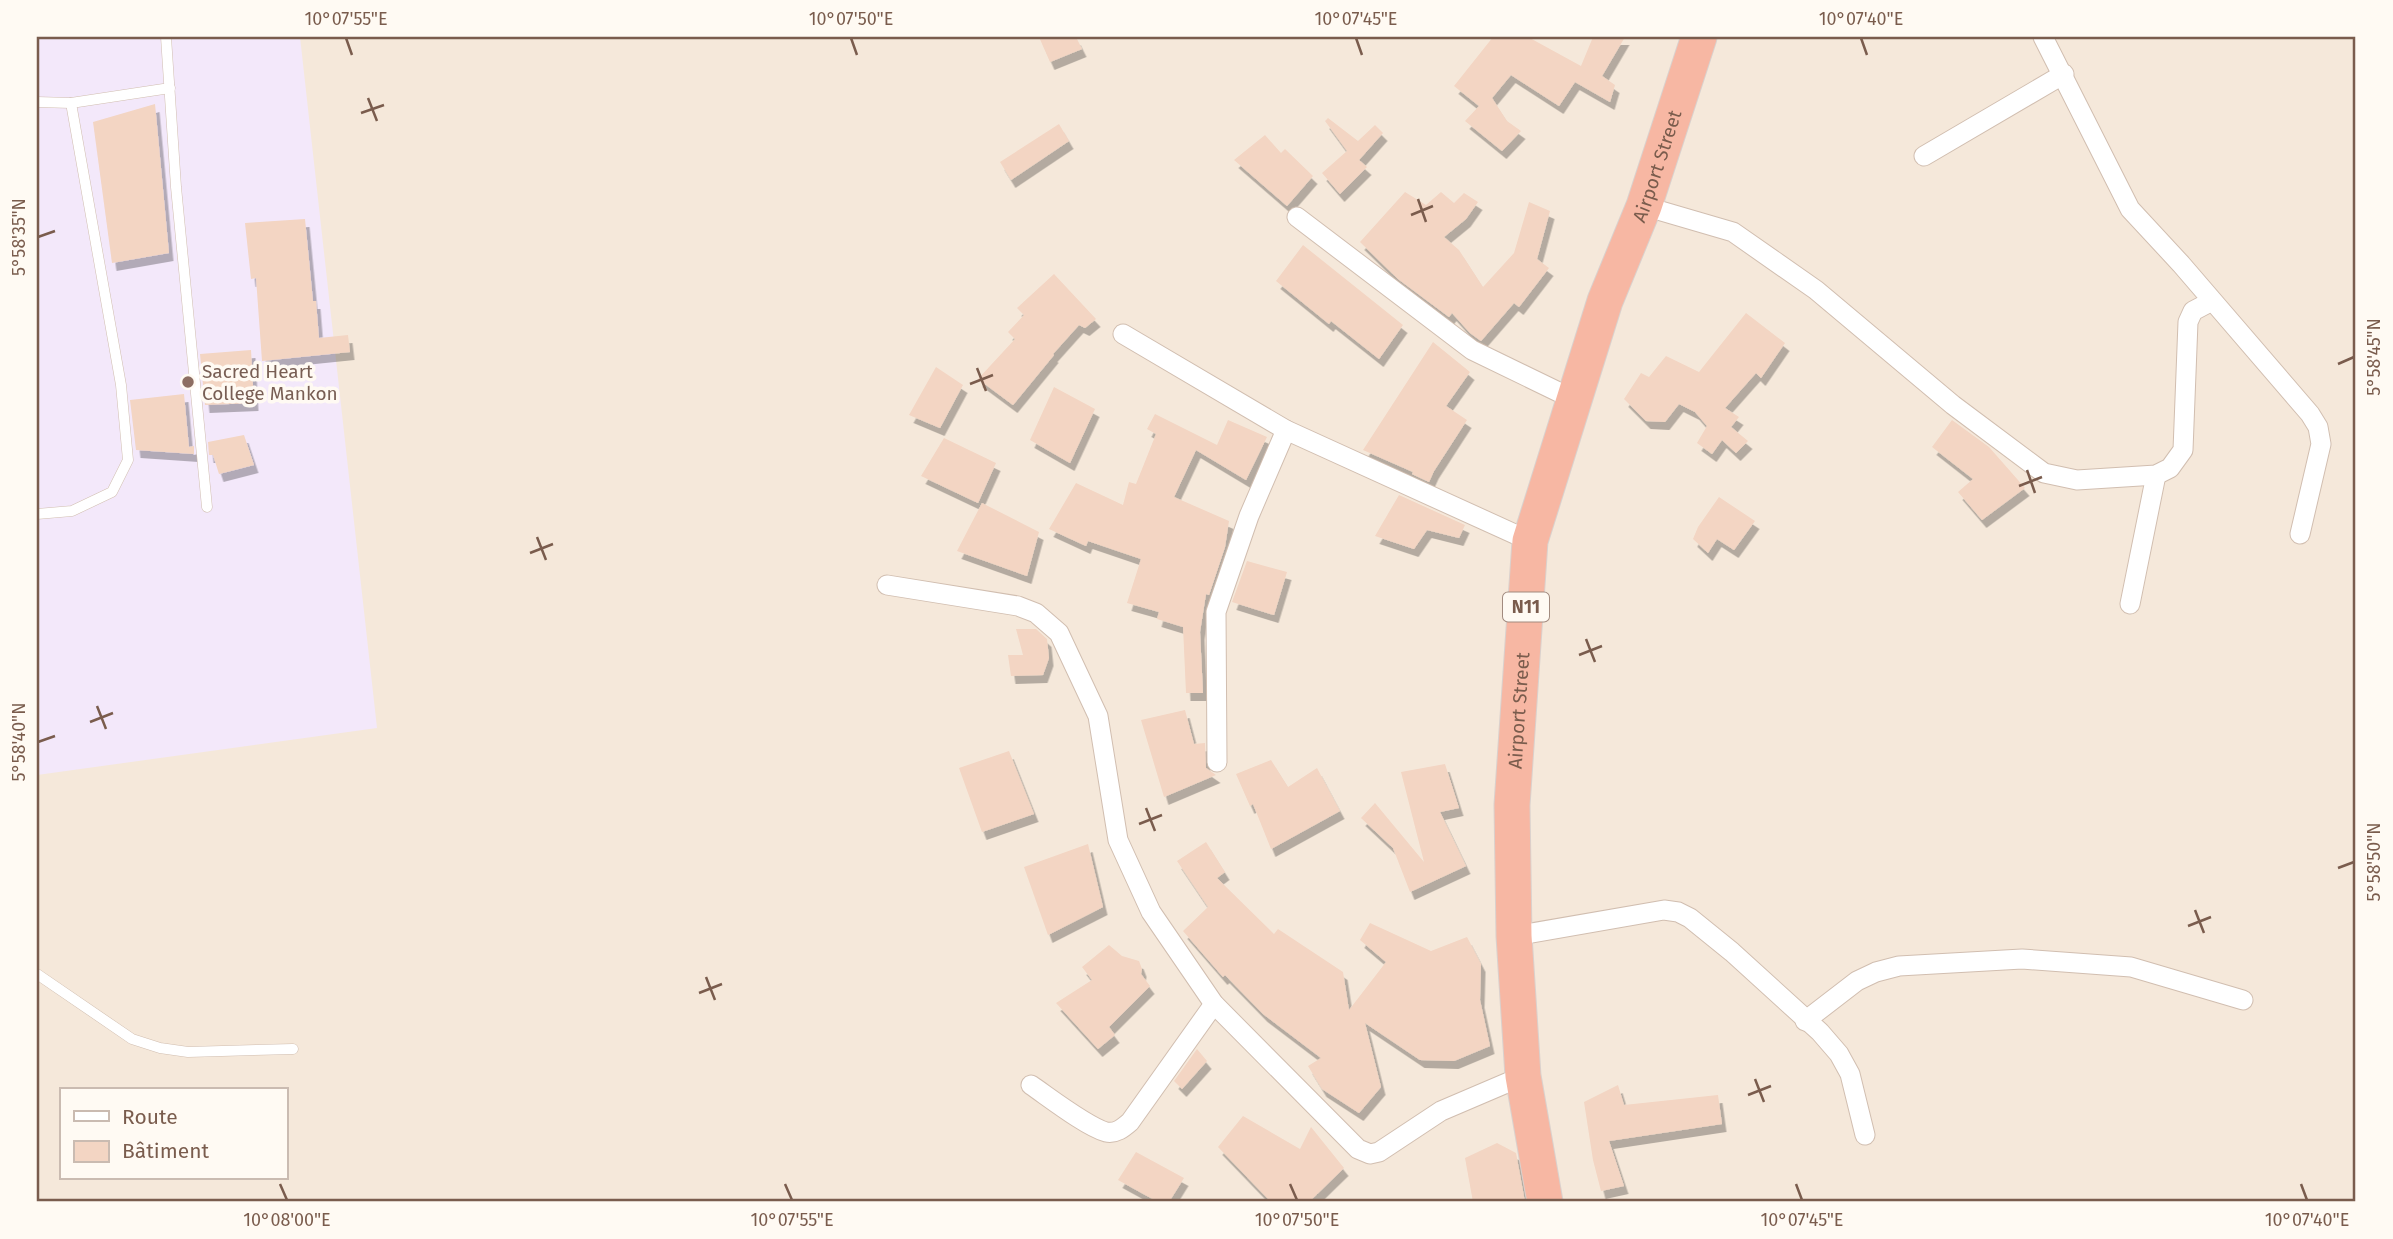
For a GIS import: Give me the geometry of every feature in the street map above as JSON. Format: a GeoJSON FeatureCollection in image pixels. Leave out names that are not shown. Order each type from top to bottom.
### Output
{"type":"FeatureCollection","features":[{"type":"Feature","properties":{"kind":"highway","name":"Airport Street"},"geometry":{"type":"LineString","coordinates":[[1545,1202],[1523,1076],[1514,936],[1512,805],[1530,541],[1605,301],[1644,206],[1699,37]]}},
{"type":"Feature","properties":{"kind":"street"},"geometry":{"type":"LineString","coordinates":[[2043,37],[2130,209],[2181,264],[2304,407],[2318,427],[2321,444],[2300,534]]}},
{"type":"Feature","properties":{"kind":"street"},"geometry":{"type":"LineString","coordinates":[[1924,156],[2064,74]]}},
{"type":"Feature","properties":{"kind":"street"},"geometry":{"type":"LineString","coordinates":[[1644,206],[1733,232],[1816,290],[1953,405],[2043,473],[2077,480],[2155,475],[2170,468],[2183,450],[2188,322],[2193,312],[2212,301]]}},
{"type":"Feature","properties":{"kind":"street"},"geometry":{"type":"LineString","coordinates":[[1297,217],[1472,350],[1573,399]]}},
{"type":"Feature","properties":{"kind":"street"},"geometry":{"type":"LineString","coordinates":[[1123,334],[1286,430],[1530,541]]}},
{"type":"Feature","properties":{"kind":"street"},"geometry":{"type":"LineString","coordinates":[[1217,762],[1216,612],[1249,516],[1286,430]]}},
{"type":"Feature","properties":{"kind":"street"},"geometry":{"type":"LineString","coordinates":[[2130,604],[2155,475]]}},
{"type":"Feature","properties":{"kind":"street"},"geometry":{"type":"LineString","coordinates":[[887,586],[1018,606],[1036,613],[1059,634],[1098,716],[1118,840],[1151,912],[1214,1004],[1359,1150],[1370,1154],[1379,1152],[1441,1111],[1523,1076]]}},
{"type":"Feature","properties":{"kind":"street"},"geometry":{"type":"LineString","coordinates":[[1514,936],[1664,910],[1678,912],[1690,918],[1732,952],[1820,1032],[1839,1054],[1850,1074],[1865,1135]]}},
{"type":"Feature","properties":{"kind":"street"},"geometry":{"type":"LineString","coordinates":[[1805,1021],[1857,981],[1876,972],[1899,966],[2022,959],[2131,967],[2244,1000]]}},
{"type":"Feature","properties":{"kind":"street"},"geometry":{"type":"LineString","coordinates":[[1031,1086],[1108,1133],[1121,1130],[1130,1122],[1214,1004]]}},
{"type":"Feature","properties":{"kind":"lane"},"geometry":{"type":"LineString","coordinates":[[166,37],[207,507]]}},
{"type":"Feature","properties":{"kind":"lane"},"geometry":{"type":"LineString","coordinates":[[37,102],[71,103],[170,88]]}},
{"type":"Feature","properties":{"kind":"lane"},"geometry":{"type":"LineString","coordinates":[[37,514],[72,511],[111,492],[128,460],[121,385],[71,103]]}},
{"type":"Feature","properties":{"kind":"lane"},"geometry":{"type":"LineString","coordinates":[[37,974],[132,1039],[160,1048],[188,1052],[293,1049]]}},
{"type":"Feature","properties":{"kind":"shaded area"},"geometry":{"type":"Polygon","coordinates":[[[37,37],[2356,37],[2356,1202],[37,1202],[37,37]]]}},
{"type":"Feature","properties":{"kind":"shaded area","name":"Sacred Heart College Mankon"},"geometry":{"type":"Polygon","coordinates":[[[37,37],[300,37],[377,728],[37,775],[37,37]]]}},
{"type":"Feature","properties":{"kind":"building"},"geometry":{"type":"Polygon","coordinates":[[[1039,37],[1076,37],[1082,49],[1050,62],[1039,37]]]}},
{"type":"Feature","properties":{"kind":"building"},"geometry":{"type":"Polygon","coordinates":[[[1493,37],[1528,37],[1581,66],[1593,37],[1625,37],[1602,76],[1615,85],[1610,102],[1575,82],[1559,106],[1511,75],[1492,98],[1507,121],[1521,131],[1502,151],[1465,121],[1479,106],[1454,86],[1493,37]]]}},
{"type":"Feature","properties":{"kind":"building"},"geometry":{"type":"Polygon","coordinates":[[[155,104],[169,253],[112,263],[93,122],[155,104]]]}},
{"type":"Feature","properties":{"kind":"building"},"geometry":{"type":"Polygon","coordinates":[[[1328,118],[1358,141],[1375,125],[1383,133],[1359,160],[1367,167],[1340,194],[1322,173],[1347,151],[1325,121],[1328,118]]]}},
{"type":"Feature","properties":{"kind":"building"},"geometry":{"type":"Polygon","coordinates":[[[1059,124],[1069,141],[1011,180],[1000,162],[1059,124]]]}},
{"type":"Feature","properties":{"kind":"building"},"geometry":{"type":"Polygon","coordinates":[[[1265,135],[1281,153],[1285,149],[1313,176],[1287,206],[1234,160],[1265,135]]]}},
{"type":"Feature","properties":{"kind":"building"},"geometry":{"type":"Polygon","coordinates":[[[1405,192],[1426,205],[1441,192],[1454,203],[1464,193],[1478,202],[1466,219],[1444,237],[1459,250],[1483,287],[1514,253],[1529,202],[1550,211],[1537,259],[1549,268],[1519,307],[1514,303],[1481,341],[1452,313],[1449,317],[1398,279],[1360,242],[1405,192]]]}},
{"type":"Feature","properties":{"kind":"building"},"geometry":{"type":"Polygon","coordinates":[[[305,219],[319,338],[348,335],[350,352],[262,361],[256,278],[251,279],[245,223],[305,219]]]}},
{"type":"Feature","properties":{"kind":"building"},"geometry":{"type":"Polygon","coordinates":[[[1303,245],[1403,325],[1379,359],[1331,321],[1329,324],[1276,281],[1303,245]]]}},
{"type":"Feature","properties":{"kind":"building"},"geometry":{"type":"Polygon","coordinates":[[[1054,274],[1096,319],[1085,328],[1079,325],[1013,405],[978,379],[1015,339],[1008,332],[1024,315],[1017,308],[1054,274]]]}},
{"type":"Feature","properties":{"kind":"building"},"geometry":{"type":"Polygon","coordinates":[[[1746,313],[1785,343],[1761,378],[1756,373],[1725,408],[1739,417],[1731,427],[1748,441],[1736,453],[1722,440],[1712,454],[1697,443],[1707,426],[1695,412],[1679,404],[1665,422],[1646,421],[1624,399],[1641,373],[1649,377],[1666,356],[1699,372],[1746,313]]]}},
{"type":"Feature","properties":{"kind":"building"},"geometry":{"type":"Polygon","coordinates":[[[1433,342],[1470,372],[1446,406],[1467,420],[1429,482],[1363,450],[1433,342]]]}},
{"type":"Feature","properties":{"kind":"building"},"geometry":{"type":"Polygon","coordinates":[[[251,350],[254,403],[205,405],[200,354],[251,350]]]}},
{"type":"Feature","properties":{"kind":"building"},"geometry":{"type":"Polygon","coordinates":[[[936,367],[963,385],[940,428],[909,415],[936,367]]]}},
{"type":"Feature","properties":{"kind":"building"},"geometry":{"type":"Polygon","coordinates":[[[1054,387],[1095,409],[1070,463],[1030,440],[1054,387]]]}},
{"type":"Feature","properties":{"kind":"building"},"geometry":{"type":"Polygon","coordinates":[[[184,394],[189,447],[194,446],[194,454],[136,450],[130,400],[184,394]]]}},
{"type":"Feature","properties":{"kind":"building"},"geometry":{"type":"Polygon","coordinates":[[[1155,414],[1217,445],[1228,420],[1267,437],[1246,480],[1196,450],[1174,497],[1229,521],[1225,547],[1209,595],[1206,594],[1200,632],[1203,693],[1186,693],[1183,627],[1157,619],[1159,612],[1127,603],[1141,559],[1088,541],[1086,546],[1049,529],[1076,483],[1123,505],[1129,482],[1136,484],[1156,434],[1147,429],[1155,414]]]}},
{"type":"Feature","properties":{"kind":"building"},"geometry":{"type":"Polygon","coordinates":[[[1952,420],[1989,447],[2025,488],[1982,520],[1958,492],[1973,479],[1932,447],[1952,420]]]}},
{"type":"Feature","properties":{"kind":"building"},"geometry":{"type":"Polygon","coordinates":[[[244,435],[254,465],[219,474],[213,455],[209,455],[208,442],[244,435]]]}},
{"type":"Feature","properties":{"kind":"building"},"geometry":{"type":"Polygon","coordinates":[[[944,438],[996,463],[978,503],[921,476],[944,438]]]}},
{"type":"Feature","properties":{"kind":"building"},"geometry":{"type":"Polygon","coordinates":[[[1399,495],[1465,525],[1459,538],[1427,530],[1414,549],[1375,536],[1399,495]]]}},
{"type":"Feature","properties":{"kind":"building"},"geometry":{"type":"Polygon","coordinates":[[[1719,497],[1755,521],[1734,550],[1717,539],[1708,553],[1693,539],[1719,497]]]}},
{"type":"Feature","properties":{"kind":"building"},"geometry":{"type":"Polygon","coordinates":[[[982,503],[1039,532],[1027,576],[957,551],[982,503]]]}},
{"type":"Feature","properties":{"kind":"building"},"geometry":{"type":"Polygon","coordinates":[[[1247,561],[1287,572],[1274,615],[1232,602],[1247,561]]]}},
{"type":"Feature","properties":{"kind":"building"},"geometry":{"type":"Polygon","coordinates":[[[1016,629],[1036,629],[1047,639],[1049,658],[1043,675],[1011,676],[1008,655],[1023,655],[1016,629]]]}},
{"type":"Feature","properties":{"kind":"building"},"geometry":{"type":"Polygon","coordinates":[[[1185,710],[1194,744],[1205,743],[1206,768],[1216,775],[1164,797],[1141,720],[1185,710]]]}},
{"type":"Feature","properties":{"kind":"building"},"geometry":{"type":"Polygon","coordinates":[[[1009,751],[1034,814],[982,832],[959,768],[1009,751]]]}},
{"type":"Feature","properties":{"kind":"building"},"geometry":{"type":"Polygon","coordinates":[[[1271,760],[1288,787],[1317,768],[1340,811],[1271,849],[1253,804],[1250,806],[1236,774],[1271,760]]]}},
{"type":"Feature","properties":{"kind":"building"},"geometry":{"type":"Polygon","coordinates":[[[1445,764],[1459,808],[1440,812],[1466,866],[1410,892],[1393,848],[1361,818],[1375,803],[1424,862],[1401,772],[1445,764]]]}},
{"type":"Feature","properties":{"kind":"building"},"geometry":{"type":"Polygon","coordinates":[[[1206,842],[1225,872],[1217,878],[1274,934],[1278,929],[1343,972],[1349,1010],[1386,962],[1360,940],[1370,923],[1431,951],[1467,937],[1481,964],[1480,1000],[1490,1046],[1454,1061],[1420,1060],[1365,1023],[1381,1087],[1359,1113],[1322,1089],[1308,1066],[1321,1058],[1263,1014],[1225,975],[1223,977],[1183,931],[1208,907],[1177,861],[1206,842]]]}},
{"type":"Feature","properties":{"kind":"building"},"geometry":{"type":"Polygon","coordinates":[[[1088,844],[1103,907],[1048,935],[1024,867],[1088,844]]]}},
{"type":"Feature","properties":{"kind":"building"},"geometry":{"type":"Polygon","coordinates":[[[1109,945],[1122,956],[1139,961],[1141,974],[1150,986],[1109,1027],[1115,1035],[1098,1049],[1056,1003],[1092,980],[1082,967],[1109,945]]]}},
{"type":"Feature","properties":{"kind":"building"},"geometry":{"type":"Polygon","coordinates":[[[1197,1049],[1207,1061],[1182,1089],[1174,1081],[1197,1049]]]}},
{"type":"Feature","properties":{"kind":"building"},"geometry":{"type":"Polygon","coordinates":[[[1618,1085],[1624,1105],[1718,1095],[1722,1124],[1609,1141],[1624,1186],[1601,1191],[1584,1102],[1618,1085]]]}},
{"type":"Feature","properties":{"kind":"building"},"geometry":{"type":"Polygon","coordinates":[[[1243,1116],[1300,1149],[1311,1127],[1344,1168],[1309,1202],[1271,1202],[1218,1147],[1243,1116]]]}},
{"type":"Feature","properties":{"kind":"building"},"geometry":{"type":"Polygon","coordinates":[[[1497,1143],[1516,1153],[1525,1202],[1473,1202],[1465,1158],[1497,1143]]]}},
{"type":"Feature","properties":{"kind":"building"},"geometry":{"type":"Polygon","coordinates":[[[1136,1152],[1184,1178],[1169,1202],[1158,1202],[1118,1180],[1136,1152]]]}},
{"type":"Feature","properties":{"kind":"place","name":"Sacred Heart College Mankon"},"geometry":{"type":"Point","coordinates":[188,382]}}]}
